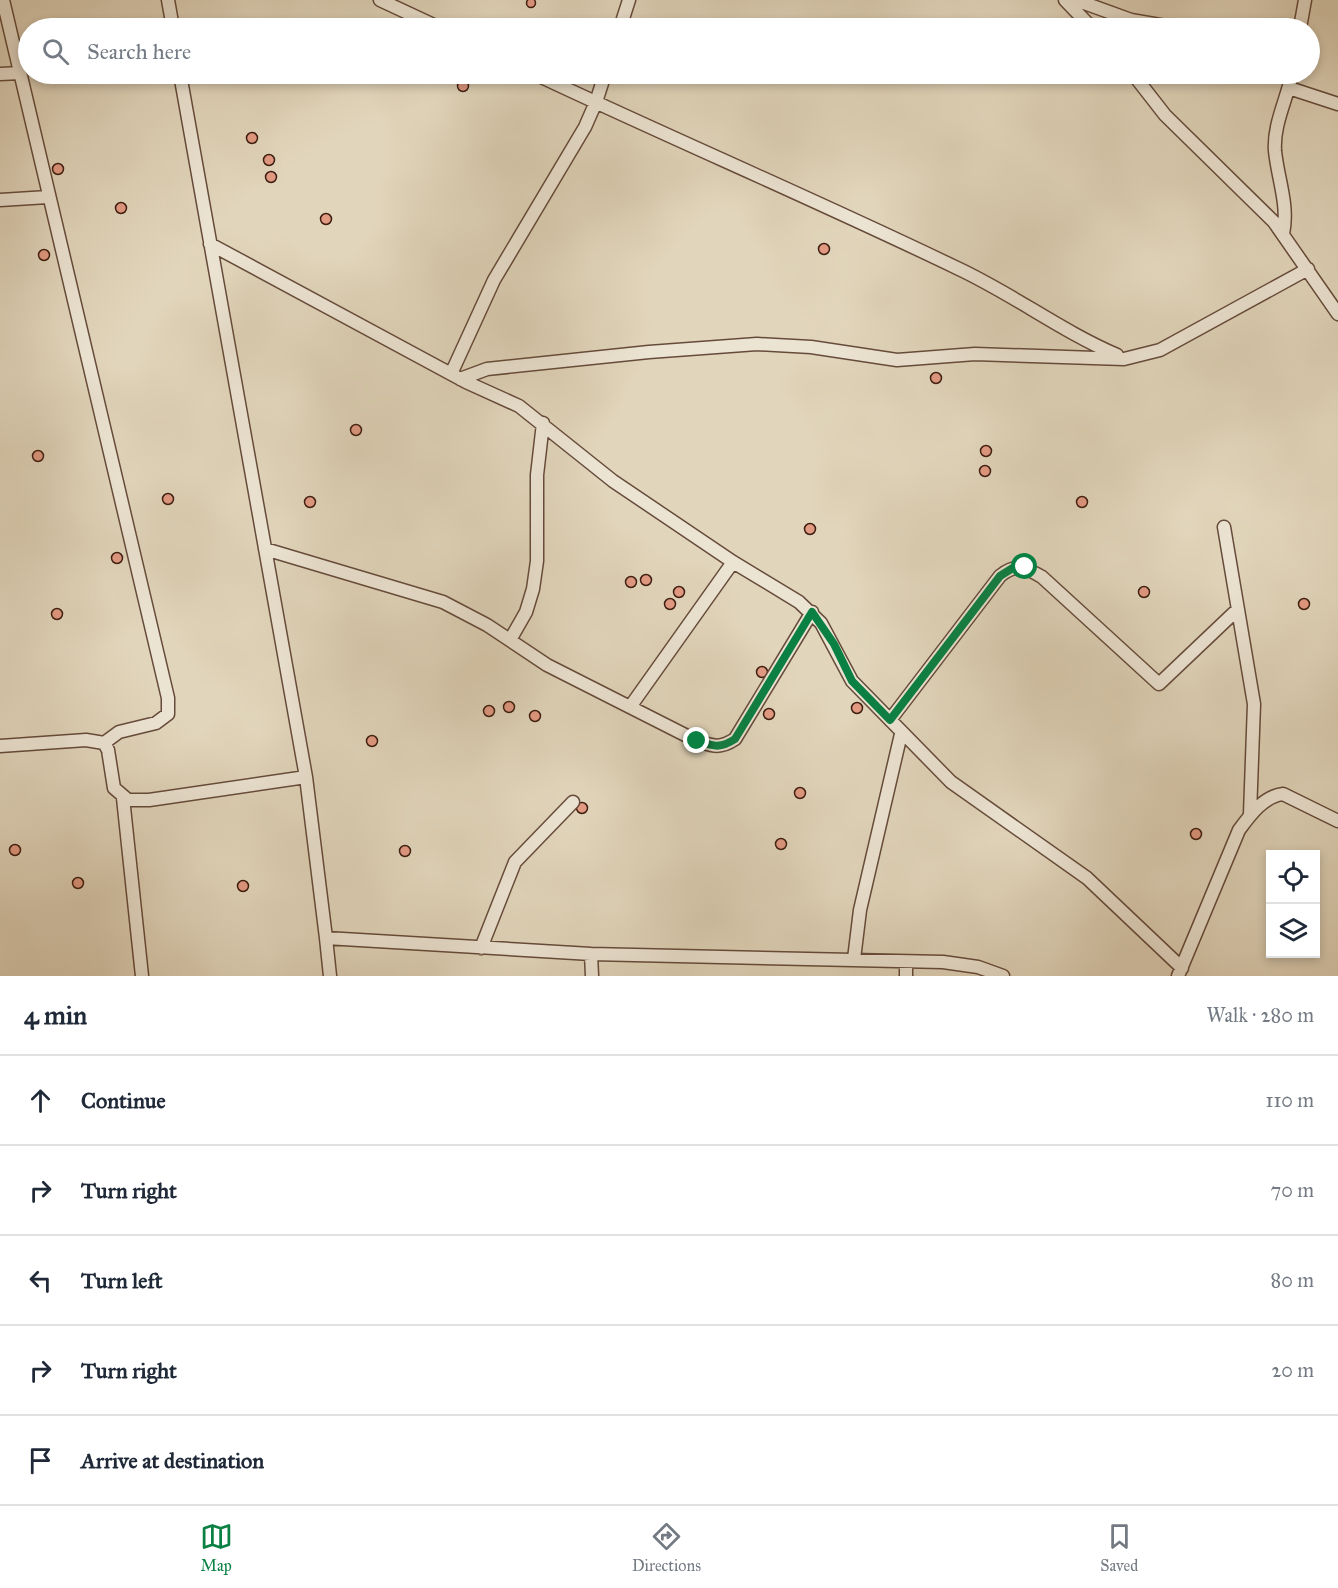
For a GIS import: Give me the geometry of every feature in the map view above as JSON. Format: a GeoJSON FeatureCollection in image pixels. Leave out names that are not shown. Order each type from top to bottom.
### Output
{"type":"FeatureCollection","features":[{"type":"Feature","properties":{"kind":"street"},"geometry":{"type":"LineString","coordinates":[[3,0],[18,65]]}},
{"type":"Feature","properties":{"kind":"street"},"geometry":{"type":"LineString","coordinates":[[168,0],[171,18]]}},
{"type":"Feature","properties":{"kind":"street"},"geometry":{"type":"LineString","coordinates":[[380,0],[419,18]]}},
{"type":"Feature","properties":{"kind":"street"},"geometry":{"type":"LineString","coordinates":[[623,18],[629,0]]}},
{"type":"Feature","properties":{"kind":"street"},"geometry":{"type":"LineString","coordinates":[[1065,0],[1082,18]]}},
{"type":"Feature","properties":{"kind":"street"},"geometry":{"type":"LineString","coordinates":[[1076,0],[1126,18]]}},
{"type":"Feature","properties":{"kind":"street"},"geometry":{"type":"LineString","coordinates":[[1302,18],[1305,0]]}},
{"type":"Feature","properties":{"kind":"street"},"geometry":{"type":"LineString","coordinates":[[0,74],[18,74]]}},
{"type":"Feature","properties":{"kind":"street"},"geometry":{"type":"LineString","coordinates":[[0,746],[86,740],[104,743],[119,732],[162,720],[170,708],[22,84]]}},
{"type":"Feature","properties":{"kind":"street"},"geometry":{"type":"LineString","coordinates":[[182,84],[306,777],[330,976]]}},
{"type":"Feature","properties":{"kind":"street"},"geometry":{"type":"LineString","coordinates":[[557,84],[959,268],[1035,309],[1085,341],[1124,359]]}},
{"type":"Feature","properties":{"kind":"street"},"geometry":{"type":"LineString","coordinates":[[455,376],[494,280],[585,127],[602,84]]}},
{"type":"Feature","properties":{"kind":"street"},"geometry":{"type":"LineString","coordinates":[[1141,84],[1165,115],[1274,222],[1338,314]]}},
{"type":"Feature","properties":{"kind":"street"},"geometry":{"type":"LineString","coordinates":[[1283,234],[1286,218],[1285,202],[1275,151],[1275,137],[1290,84]]}},
{"type":"Feature","properties":{"kind":"street"},"geometry":{"type":"LineString","coordinates":[[1289,88],[1338,104]]}},
{"type":"Feature","properties":{"kind":"street"},"geometry":{"type":"LineString","coordinates":[[0,200],[48,197]]}},
{"type":"Feature","properties":{"kind":"street"},"geometry":{"type":"LineString","coordinates":[[210,244],[455,376],[519,406],[543,423],[612,481],[812,612],[825,630],[852,681],[901,734],[951,782],[1087,878],[1180,972],[1239,830],[1250,814],[1274,794],[1283,794],[1338,821]]}},
{"type":"Feature","properties":{"kind":"street"},"geometry":{"type":"LineString","coordinates":[[455,376],[487,369],[661,351],[758,344],[811,347],[897,360],[975,354],[1124,359],[1160,350],[1308,269]]}},
{"type":"Feature","properties":{"kind":"street"},"geometry":{"type":"LineString","coordinates":[[510,640],[526,612],[533,589],[537,561],[537,476],[543,423]]}},
{"type":"Feature","properties":{"kind":"street"},"geometry":{"type":"LineString","coordinates":[[1224,527],[1254,704],[1250,814]]}},
{"type":"Feature","properties":{"kind":"street"},"geometry":{"type":"LineString","coordinates":[[265,549],[443,602],[510,640],[547,665],[697,741],[714,747],[724,747],[735,739],[812,612]]}},
{"type":"Feature","properties":{"kind":"street"},"geometry":{"type":"LineString","coordinates":[[630,707],[733,562]]}},
{"type":"Feature","properties":{"kind":"street"},"geometry":{"type":"LineString","coordinates":[[890,720],[1000,576],[1016,566],[1025,567],[1042,577],[1159,684],[1238,609]]}},
{"type":"Feature","properties":{"kind":"street"},"geometry":{"type":"LineString","coordinates":[[854,960],[860,910],[901,734]]}},
{"type":"Feature","properties":{"kind":"street"},"geometry":{"type":"LineString","coordinates":[[104,743],[108,750],[114,788],[123,798],[142,976]]}},
{"type":"Feature","properties":{"kind":"street"},"geometry":{"type":"LineString","coordinates":[[123,798],[149,800],[306,777]]}},
{"type":"Feature","properties":{"kind":"street"},"geometry":{"type":"LineString","coordinates":[[481,948],[515,862],[573,802]]}},
{"type":"Feature","properties":{"kind":"street"},"geometry":{"type":"LineString","coordinates":[[326,938],[591,954],[943,962],[978,967],[1003,976]]}},
{"type":"Feature","properties":{"kind":"street"},"geometry":{"type":"LineString","coordinates":[[591,954],[592,976]]}},
{"type":"Feature","properties":{"kind":"street"},"geometry":{"type":"LineString","coordinates":[[906,962],[906,976]]}},
{"type":"Feature","properties":{"kind":"building"},"geometry":{"type":"Polygon","coordinates":[[[531,-1],[535,3],[531,7],[527,3],[531,-1]]]}},
{"type":"Feature","properties":{"kind":"building"},"geometry":{"type":"Polygon","coordinates":[[[458,84],[468,84],[467,90],[463,92],[457,86],[458,84]]]}},
{"type":"Feature","properties":{"kind":"building"},"geometry":{"type":"Polygon","coordinates":[[[252,132],[258,138],[252,144],[246,138],[252,132]]]}},
{"type":"Feature","properties":{"kind":"building"},"geometry":{"type":"Polygon","coordinates":[[[269,154],[275,160],[269,166],[263,160],[269,154]]]}},
{"type":"Feature","properties":{"kind":"building"},"geometry":{"type":"Polygon","coordinates":[[[58,163],[64,169],[58,175],[52,169],[58,163]]]}},
{"type":"Feature","properties":{"kind":"building"},"geometry":{"type":"Polygon","coordinates":[[[271,171],[277,177],[271,183],[265,177],[271,171]]]}},
{"type":"Feature","properties":{"kind":"building"},"geometry":{"type":"Polygon","coordinates":[[[121,202],[127,208],[121,214],[115,208],[121,202]]]}},
{"type":"Feature","properties":{"kind":"building"},"geometry":{"type":"Polygon","coordinates":[[[326,213],[332,219],[326,225],[320,219],[326,213]]]}},
{"type":"Feature","properties":{"kind":"building"},"geometry":{"type":"Polygon","coordinates":[[[824,243],[830,249],[824,255],[818,249],[824,243]]]}},
{"type":"Feature","properties":{"kind":"building"},"geometry":{"type":"Polygon","coordinates":[[[44,249],[50,255],[44,261],[38,255],[44,249]]]}},
{"type":"Feature","properties":{"kind":"building"},"geometry":{"type":"Polygon","coordinates":[[[936,372],[942,378],[936,384],[930,378],[936,372]]]}},
{"type":"Feature","properties":{"kind":"building"},"geometry":{"type":"Polygon","coordinates":[[[356,424],[362,430],[356,436],[350,430],[356,424]]]}},
{"type":"Feature","properties":{"kind":"building"},"geometry":{"type":"Polygon","coordinates":[[[986,445],[992,451],[986,457],[980,451],[986,445]]]}},
{"type":"Feature","properties":{"kind":"building"},"geometry":{"type":"Polygon","coordinates":[[[38,450],[44,456],[38,462],[32,456],[38,450]]]}},
{"type":"Feature","properties":{"kind":"building"},"geometry":{"type":"Polygon","coordinates":[[[985,465],[991,471],[985,477],[979,471],[985,465]]]}},
{"type":"Feature","properties":{"kind":"building"},"geometry":{"type":"Polygon","coordinates":[[[168,493],[174,499],[168,505],[162,499],[168,493]]]}},
{"type":"Feature","properties":{"kind":"building"},"geometry":{"type":"Polygon","coordinates":[[[310,496],[316,502],[310,508],[304,502],[310,496]]]}},
{"type":"Feature","properties":{"kind":"building"},"geometry":{"type":"Polygon","coordinates":[[[1082,496],[1088,502],[1082,508],[1076,502],[1082,496]]]}},
{"type":"Feature","properties":{"kind":"building"},"geometry":{"type":"Polygon","coordinates":[[[810,523],[816,529],[810,535],[804,529],[810,523]]]}},
{"type":"Feature","properties":{"kind":"building"},"geometry":{"type":"Polygon","coordinates":[[[117,552],[123,558],[117,564],[111,558],[117,552]]]}},
{"type":"Feature","properties":{"kind":"building"},"geometry":{"type":"Polygon","coordinates":[[[646,574],[652,580],[646,586],[640,580],[646,574]]]}},
{"type":"Feature","properties":{"kind":"building"},"geometry":{"type":"Polygon","coordinates":[[[631,576],[637,582],[631,588],[625,582],[631,576]]]}},
{"type":"Feature","properties":{"kind":"building"},"geometry":{"type":"Polygon","coordinates":[[[679,586],[685,592],[679,598],[673,592],[679,586]]]}},
{"type":"Feature","properties":{"kind":"building"},"geometry":{"type":"Polygon","coordinates":[[[1144,586],[1150,592],[1144,598],[1138,592],[1144,586]]]}},
{"type":"Feature","properties":{"kind":"building"},"geometry":{"type":"Polygon","coordinates":[[[670,598],[676,604],[670,610],[664,604],[670,598]]]}},
{"type":"Feature","properties":{"kind":"building"},"geometry":{"type":"Polygon","coordinates":[[[1304,598],[1310,604],[1304,610],[1298,604],[1304,598]]]}},
{"type":"Feature","properties":{"kind":"building"},"geometry":{"type":"Polygon","coordinates":[[[57,608],[63,614],[57,620],[51,614],[57,608]]]}},
{"type":"Feature","properties":{"kind":"building"},"geometry":{"type":"Polygon","coordinates":[[[762,666],[768,672],[762,678],[756,672],[762,666]]]}},
{"type":"Feature","properties":{"kind":"building"},"geometry":{"type":"Polygon","coordinates":[[[509,701],[515,707],[509,713],[503,707],[509,701]]]}},
{"type":"Feature","properties":{"kind":"building"},"geometry":{"type":"Polygon","coordinates":[[[857,702],[863,708],[857,714],[851,708],[857,702]]]}},
{"type":"Feature","properties":{"kind":"building"},"geometry":{"type":"Polygon","coordinates":[[[489,705],[495,711],[489,717],[483,711],[489,705]]]}},
{"type":"Feature","properties":{"kind":"building"},"geometry":{"type":"Polygon","coordinates":[[[769,708],[775,714],[769,720],[763,714],[769,708]]]}},
{"type":"Feature","properties":{"kind":"building"},"geometry":{"type":"Polygon","coordinates":[[[535,710],[541,716],[535,722],[529,716],[535,710]]]}},
{"type":"Feature","properties":{"kind":"building"},"geometry":{"type":"Polygon","coordinates":[[[372,735],[378,741],[372,747],[366,741],[372,735]]]}},
{"type":"Feature","properties":{"kind":"building"},"geometry":{"type":"Polygon","coordinates":[[[800,787],[806,793],[800,799],[794,793],[800,787]]]}},
{"type":"Feature","properties":{"kind":"building"},"geometry":{"type":"Polygon","coordinates":[[[582,803],[586,804],[586,812],[582,813],[578,812],[577,808],[578,804],[582,803]]]}},
{"type":"Feature","properties":{"kind":"building"},"geometry":{"type":"Polygon","coordinates":[[[1196,828],[1202,834],[1196,840],[1190,834],[1196,828]]]}},
{"type":"Feature","properties":{"kind":"building"},"geometry":{"type":"Polygon","coordinates":[[[781,838],[787,844],[781,850],[775,844],[781,838]]]}},
{"type":"Feature","properties":{"kind":"building"},"geometry":{"type":"Polygon","coordinates":[[[15,844],[21,850],[15,856],[9,850],[15,844]]]}},
{"type":"Feature","properties":{"kind":"building"},"geometry":{"type":"Polygon","coordinates":[[[405,845],[411,851],[405,857],[399,851],[405,845]]]}},
{"type":"Feature","properties":{"kind":"building"},"geometry":{"type":"Polygon","coordinates":[[[78,877],[84,883],[78,889],[72,883],[78,877]]]}},
{"type":"Feature","properties":{"kind":"building"},"geometry":{"type":"Polygon","coordinates":[[[243,880],[249,886],[243,892],[237,886],[243,880]]]}},
{"type":"Feature","properties":{"kind":"route"},"geometry":{"type":"LineString","coordinates":[[697,741],[714,747],[724,747],[735,739],[812,612],[834,644],[845,672],[890,720],[1000,576],[1016,566],[1025,567]]}}]}
